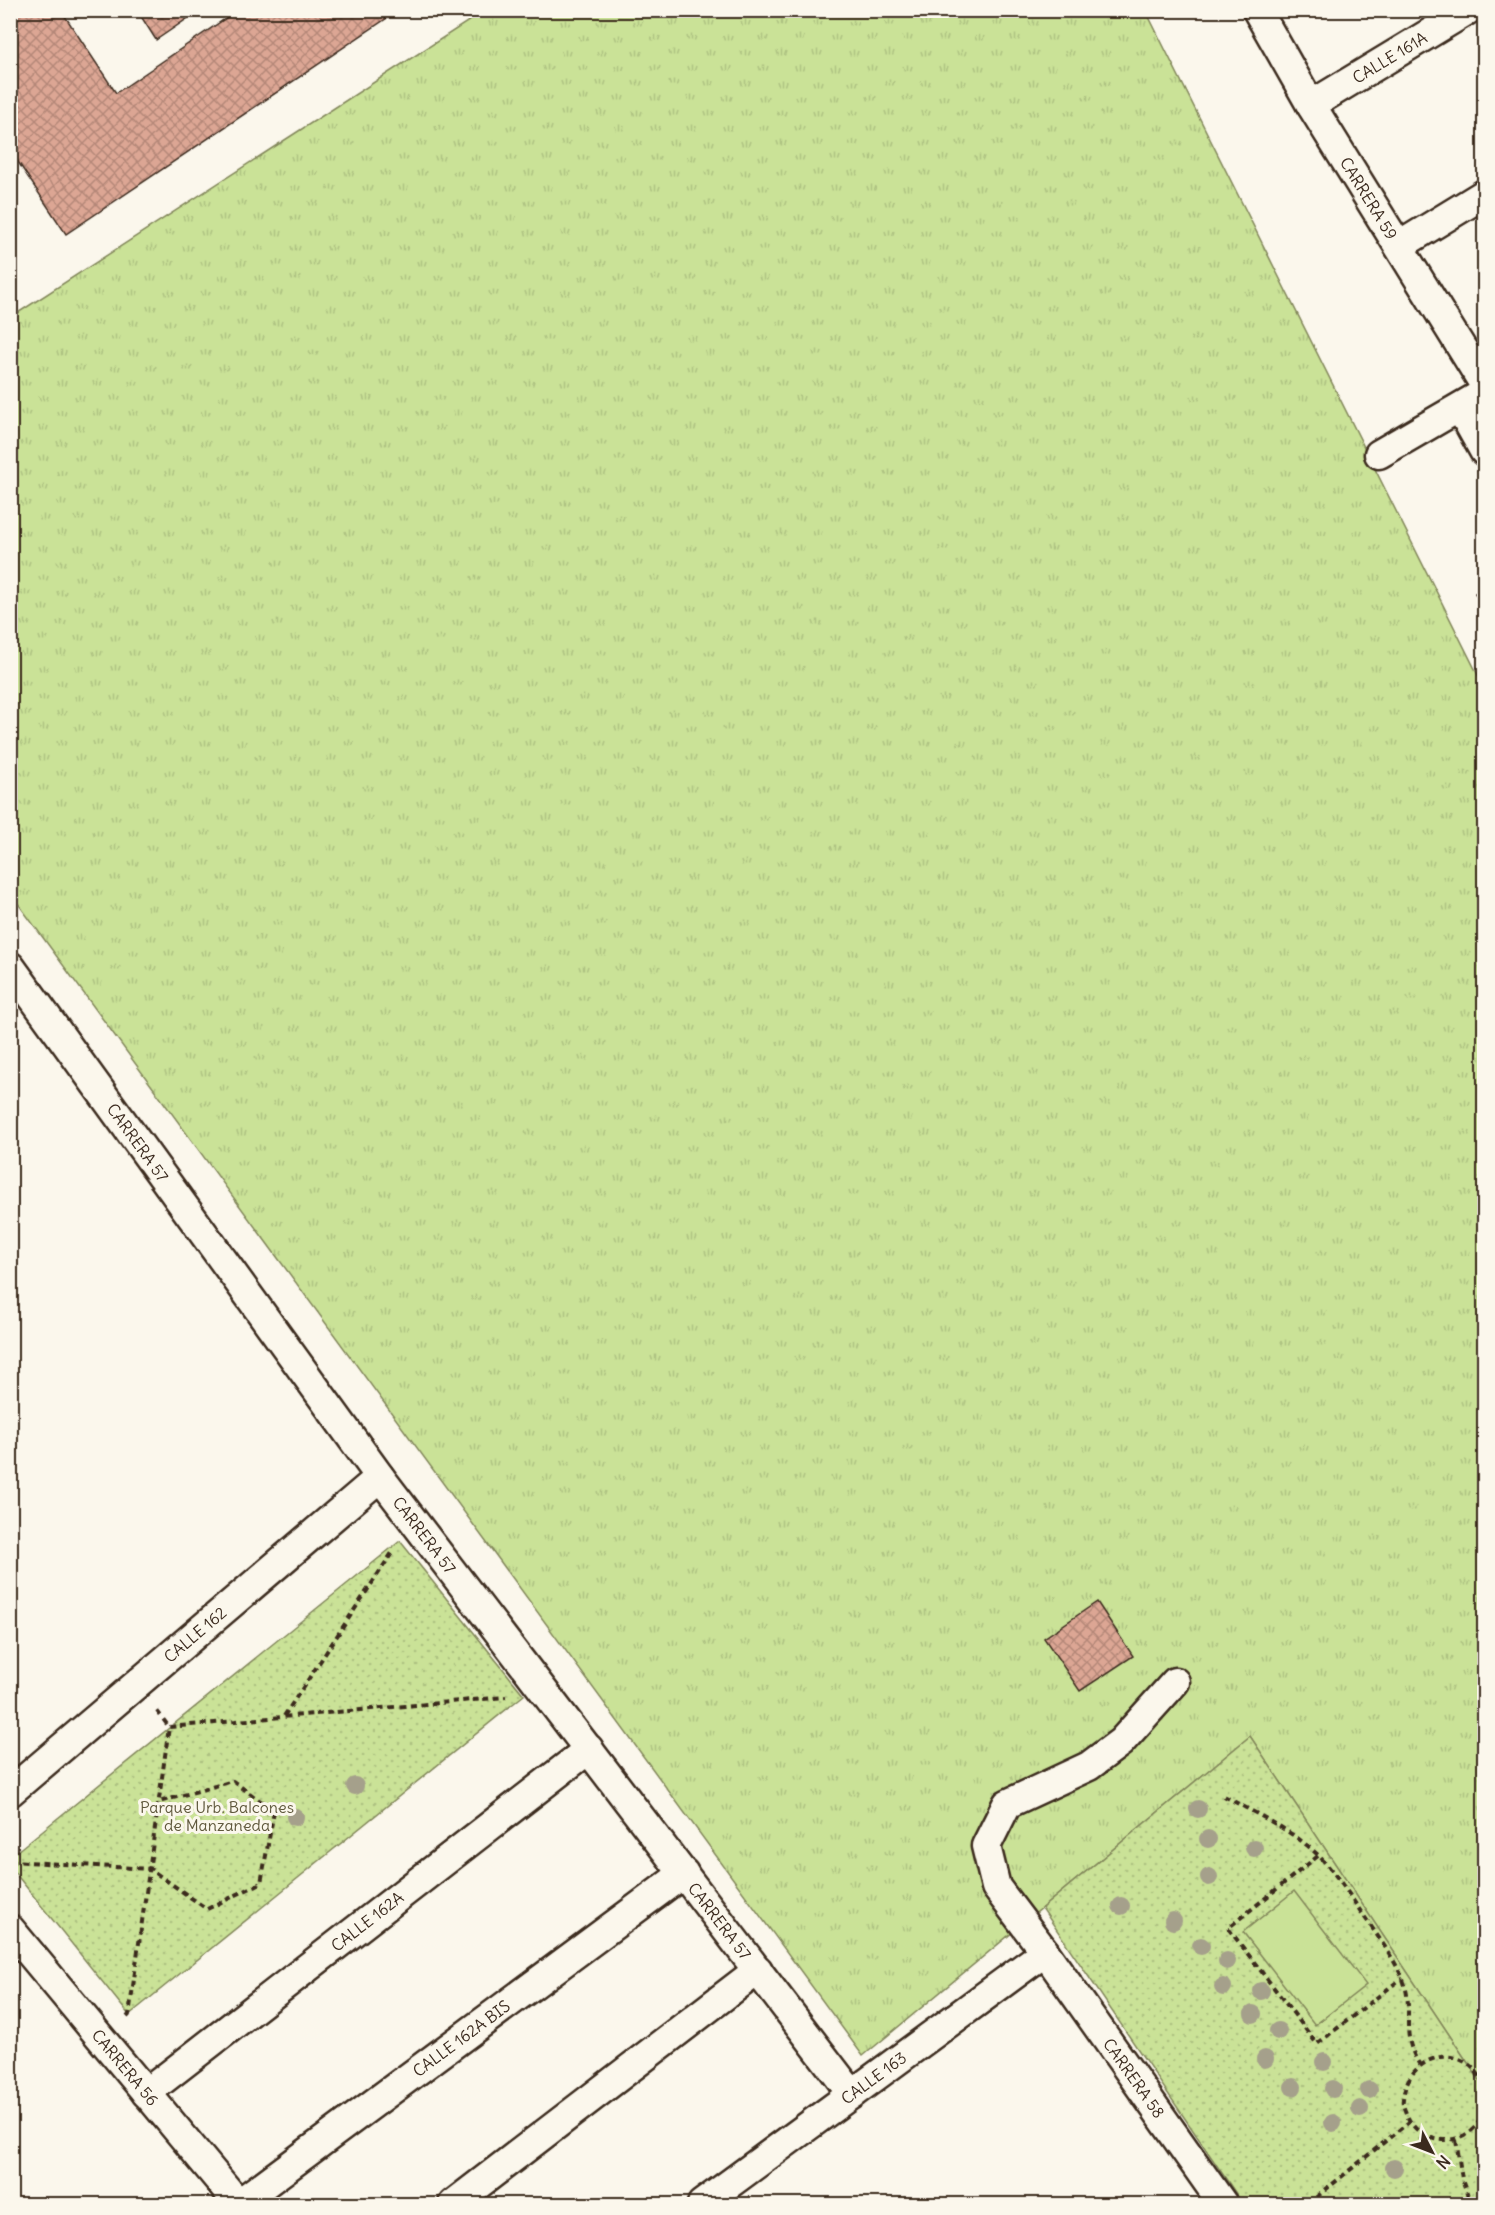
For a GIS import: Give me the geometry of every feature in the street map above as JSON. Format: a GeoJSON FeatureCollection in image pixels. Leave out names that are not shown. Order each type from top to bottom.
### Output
{"type":"FeatureCollection","features":[{"type":"Feature","properties":{"kind":"street","name":"CARRERA 59"},"geometry":{"type":"LineString","coordinates":[[1257,10],[1311,105],[1485,384]]}},
{"type":"Feature","properties":{"kind":"street","name":"CALLE 161A"},"geometry":{"type":"LineString","coordinates":[[1311,105],[1467,10]]}},
{"type":"Feature","properties":{"kind":"street"},"geometry":{"type":"LineString","coordinates":[[1399,246],[1485,194]]}},
{"type":"Feature","properties":{"kind":"street"},"geometry":{"type":"LineString","coordinates":[[1379,454],[1485,393]]}},
{"type":"Feature","properties":{"kind":"street"},"geometry":{"type":"LineString","coordinates":[[1460,408],[1485,451]]}},
{"type":"Feature","properties":{"kind":"street","name":"CARRERA 57"},"geometry":{"type":"LineString","coordinates":[[10,966],[380,1477],[852,2094]]}},
{"type":"Feature","properties":{"kind":"street","name":"CALLE 162"},"geometry":{"type":"LineString","coordinates":[[10,1792],[380,1477]]}},
{"type":"Feature","properties":{"kind":"street","name":"CARRERA 58"},"geometry":{"type":"LineString","coordinates":[[1175,1682],[1121,1742],[1089,1766],[1007,1804],[986,1846],[996,1887],[1045,1952],[1223,2205]]}},
{"type":"Feature","properties":{"kind":"street","name":"CALLE 162A"},"geometry":{"type":"LineString","coordinates":[[146,2093],[589,1749]]}},
{"type":"Feature","properties":{"kind":"street","name":"CALLE 162A BIS"},"geometry":{"type":"LineString","coordinates":[[239,2204],[684,1873]]}},
{"type":"Feature","properties":{"kind":"street","name":"CARRERA 56"},"geometry":{"type":"LineString","coordinates":[[10,1929],[239,2204]]}},
{"type":"Feature","properties":{"kind":"street","name":"CALLE 163"},"geometry":{"type":"LineString","coordinates":[[702,2205],[1045,1952]]}},
{"type":"Feature","properties":{"kind":"street"},"geometry":{"type":"LineString","coordinates":[[453,2205],[758,1970]]}},
{"type":"Feature","properties":{"kind":"path"},"geometry":{"type":"LineString","coordinates":[[284,1717],[400,1541]]}},
{"type":"Feature","properties":{"kind":"path"},"geometry":{"type":"LineString","coordinates":[[102,2040],[129,2015],[169,1728],[524,1695],[538,1683]]}},
{"type":"Feature","properties":{"kind":"path"},"geometry":{"type":"LineString","coordinates":[[10,1861],[150,1869],[207,1909],[261,1883],[274,1811],[233,1781],[159,1802]]}},
{"type":"Feature","properties":{"kind":"path"},"geometry":{"type":"LineString","coordinates":[[1224,1796],[1284,1829],[1318,1856],[1343,1884],[1385,1947],[1402,1978],[1409,2002],[1407,2036],[1411,2052],[1420,2065]]}},
{"type":"Feature","properties":{"kind":"path"},"geometry":{"type":"LineString","coordinates":[[1318,1856],[1228,1928],[1317,2044],[1402,1978]]}},
{"type":"Feature","properties":{"kind":"path"},"geometry":{"type":"LineString","coordinates":[[1485,2086],[1473,2067],[1456,2057],[1437,2057],[1420,2065],[1406,2081],[1402,2102],[1409,2122],[1422,2134],[1438,2141],[1456,2140],[1472,2132],[1484,2117],[1485,2110]]}},
{"type":"Feature","properties":{"kind":"path"},"geometry":{"type":"LineString","coordinates":[[1308,2205],[1409,2122]]}},
{"type":"Feature","properties":{"kind":"path"},"geometry":{"type":"LineString","coordinates":[[1456,2140],[1462,2179],[1471,2205]]}},
{"type":"Feature","properties":{"kind":"green space"},"geometry":{"type":"Polygon","coordinates":[[[484,11],[1146,11],[1484,687],[1484,2087],[1250,1736],[863,2056],[11,894],[10,318],[484,11]]]}},
{"type":"Feature","properties":{"kind":"green space","name":"Parque Urb. Balcones de Manzaneda"},"geometry":{"type":"Polygon","coordinates":[[[400,1541],[524,1695],[129,2015],[11,1868],[11,1856],[400,1541]]]}},
{"type":"Feature","properties":{"kind":"green space"},"geometry":{"type":"Polygon","coordinates":[[[1250,1736],[1484,2087],[1484,2204],[1243,2204],[1042,1908],[1250,1736]]]}},
{"type":"Feature","properties":{"kind":"green space"},"geometry":{"type":"Polygon","coordinates":[[[1294,1891],[1366,1985],[1315,2025],[1243,1932],[1294,1891]]]}},
{"type":"Feature","properties":{"kind":"building"},"geometry":{"type":"Polygon","coordinates":[[[16,10],[61,10],[116,93],[238,10],[399,10],[66,234],[10,150],[10,14],[16,10]]]}},
{"type":"Feature","properties":{"kind":"building"},"geometry":{"type":"Polygon","coordinates":[[[137,10],[200,10],[156,40],[137,10]]]}},
{"type":"Feature","properties":{"kind":"building"},"geometry":{"type":"Polygon","coordinates":[[[1484,588],[1484,611],[1475,593],[1484,588]]]}},
{"type":"Feature","properties":{"kind":"building"},"geometry":{"type":"Polygon","coordinates":[[[1097,1602],[1133,1656],[1080,1691],[1044,1638],[1097,1602]]]}}]}
